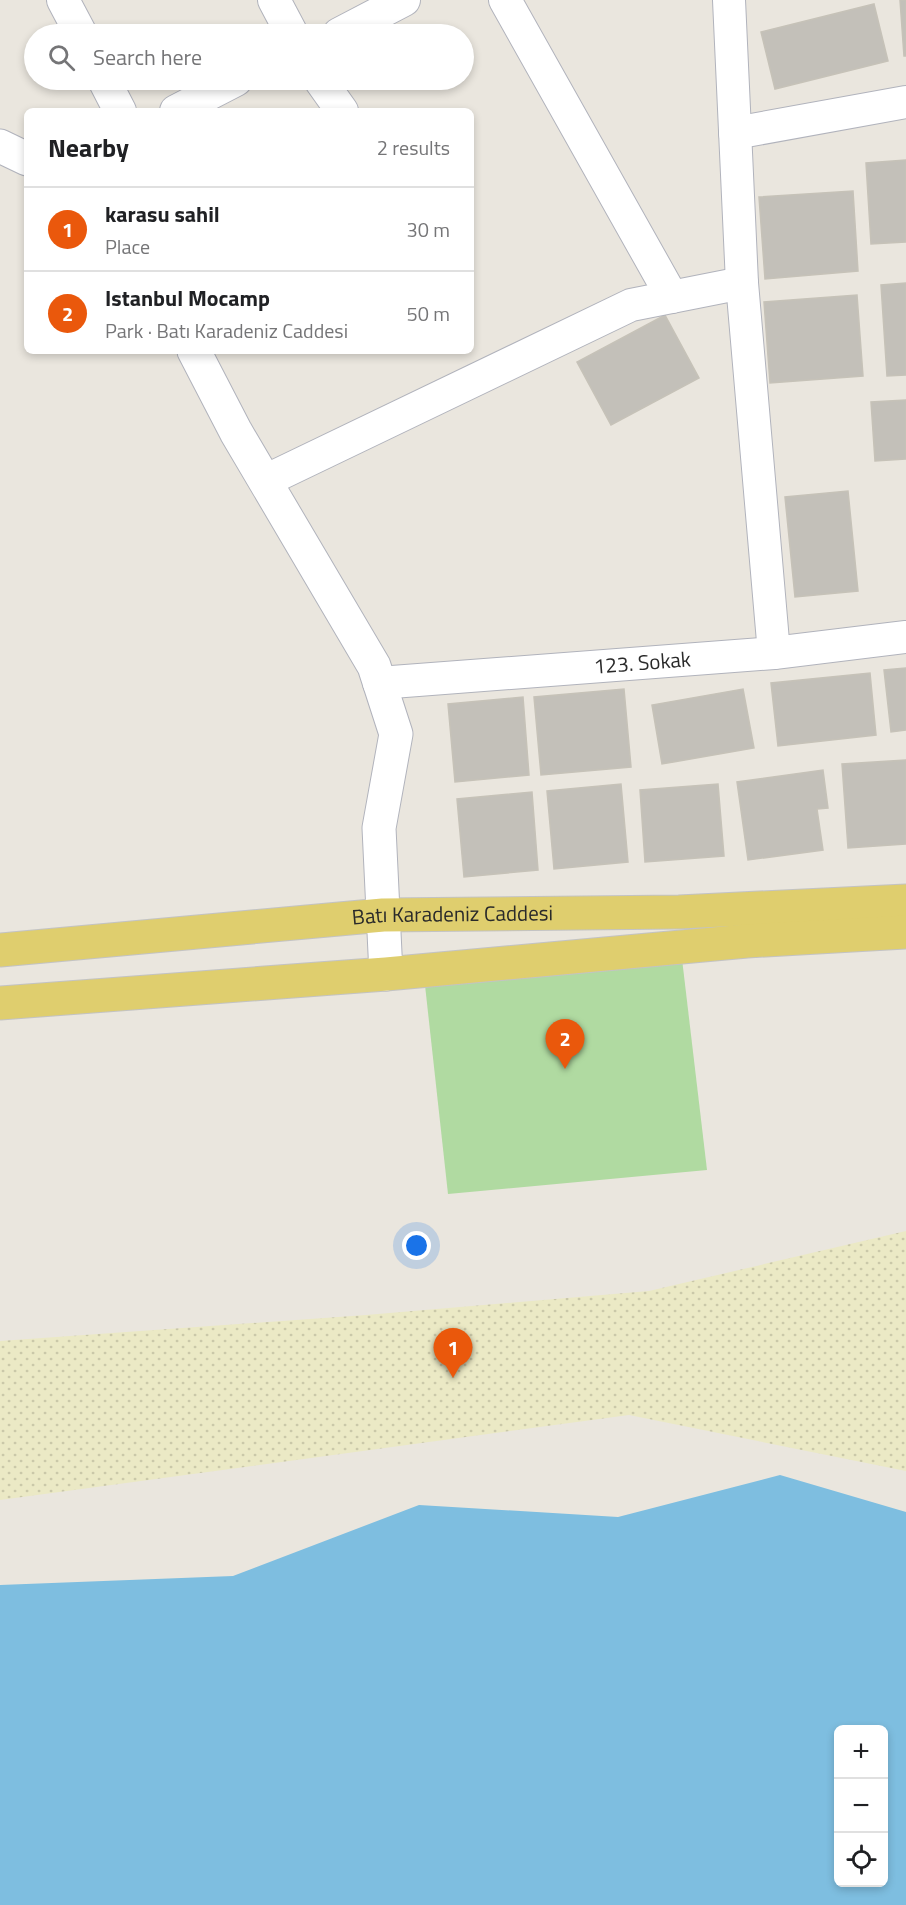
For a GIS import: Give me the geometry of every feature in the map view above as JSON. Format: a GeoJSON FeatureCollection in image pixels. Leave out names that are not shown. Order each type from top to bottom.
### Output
{"type":"FeatureCollection","features":[{"type":"Feature","properties":{"kind":"main road","name":"Batı Karadeniz Caddesi"},"geometry":{"type":"LineString","coordinates":[[0,950],[383,915],[679,912],[906,901]]}},
{"type":"Feature","properties":{"kind":"main road"},"geometry":{"type":"LineString","coordinates":[[0,1003],[386,974],[747,941],[906,932]]}},
{"type":"Feature","properties":{"kind":"street"},"geometry":{"type":"LineString","coordinates":[[63,0],[76,24]]}},
{"type":"Feature","properties":{"kind":"street"},"geometry":{"type":"LineString","coordinates":[[274,0],[287,24]]}},
{"type":"Feature","properties":{"kind":"street"},"geometry":{"type":"LineString","coordinates":[[358,24],[404,0]]}},
{"type":"Feature","properties":{"kind":"street"},"geometry":{"type":"LineString","coordinates":[[505,0],[672,297]]}},
{"type":"Feature","properties":{"kind":"street"},"geometry":{"type":"LineString","coordinates":[[729,0],[742,283],[774,652]]}},
{"type":"Feature","properties":{"kind":"street"},"geometry":{"type":"LineString","coordinates":[[109,90],[118,108]]}},
{"type":"Feature","properties":{"kind":"street"},"geometry":{"type":"LineString","coordinates":[[182,108],[217,90]]}},
{"type":"Feature","properties":{"kind":"street"},"geometry":{"type":"LineString","coordinates":[[327,90],[340,108]]}},
{"type":"Feature","properties":{"kind":"street"},"geometry":{"type":"LineString","coordinates":[[735,133],[906,102]]}},
{"type":"Feature","properties":{"kind":"street"},"geometry":{"type":"LineString","coordinates":[[265,481],[631,305],[742,283]]}},
{"type":"Feature","properties":{"kind":"street"},"geometry":{"type":"LineString","coordinates":[[199,354],[236,432],[374,666],[396,734],[379,828],[386,974]]}},
{"type":"Feature","properties":{"kind":"street","name":"123. Sokak"},"geometry":{"type":"LineString","coordinates":[[379,683],[774,652],[906,637]]}},
{"type":"Feature","properties":{"kind":"sand"},"geometry":{"type":"Polygon","coordinates":[[[906,1231],[906,1471],[629,1415],[0,1500],[0,1341],[366,1315],[649,1291],[906,1231]]]}},
{"type":"Feature","properties":{"kind":"green space"},"geometry":{"type":"Polygon","coordinates":[[[680,942],[707,1170],[448,1194],[423,967],[680,942]]]}},
{"type":"Feature","properties":{"kind":"water"},"geometry":{"type":"Polygon","coordinates":[[[780,1475],[906,1512],[906,1905],[0,1905],[0,1585],[233,1576],[419,1505],[618,1517],[780,1475]]]}},
{"type":"Feature","properties":{"kind":"building"},"geometry":{"type":"Polygon","coordinates":[[[900,0],[906,0],[906,56],[904,56],[900,0]]]}},
{"type":"Feature","properties":{"kind":"building"},"geometry":{"type":"Polygon","coordinates":[[[874,4],[888,61],[775,89],[761,32],[874,4]]]}},
{"type":"Feature","properties":{"kind":"building"},"geometry":{"type":"Polygon","coordinates":[[[906,160],[906,242],[871,244],[866,163],[906,160]]]}},
{"type":"Feature","properties":{"kind":"building"},"geometry":{"type":"Polygon","coordinates":[[[853,191],[858,271],[765,279],[759,197],[853,191]]]}},
{"type":"Feature","properties":{"kind":"building"},"geometry":{"type":"Polygon","coordinates":[[[906,283],[906,375],[887,376],[881,285],[906,283]]]}},
{"type":"Feature","properties":{"kind":"building"},"geometry":{"type":"Polygon","coordinates":[[[857,295],[863,376],[770,383],[764,302],[857,295]]]}},
{"type":"Feature","properties":{"kind":"building"},"geometry":{"type":"Polygon","coordinates":[[[665,315],[699,378],[611,425],[577,362],[665,315]]]}},
{"type":"Feature","properties":{"kind":"building"},"geometry":{"type":"Polygon","coordinates":[[[906,400],[906,459],[875,461],[871,402],[906,400]]]}},
{"type":"Feature","properties":{"kind":"building"},"geometry":{"type":"Polygon","coordinates":[[[848,491],[858,591],[795,597],[785,497],[848,491]]]}},
{"type":"Feature","properties":{"kind":"building"},"geometry":{"type":"Polygon","coordinates":[[[906,668],[906,730],[891,732],[884,670],[906,668]]]}},
{"type":"Feature","properties":{"kind":"building"},"geometry":{"type":"Polygon","coordinates":[[[870,673],[876,735],[778,746],[771,683],[870,673]]]}},
{"type":"Feature","properties":{"kind":"building"},"geometry":{"type":"Polygon","coordinates":[[[624,689],[631,767],[541,775],[534,697],[624,689]]]}},
{"type":"Feature","properties":{"kind":"building"},"geometry":{"type":"Polygon","coordinates":[[[743,689],[754,748],[662,764],[652,705],[743,689]]]}},
{"type":"Feature","properties":{"kind":"building"},"geometry":{"type":"Polygon","coordinates":[[[523,697],[529,775],[455,782],[448,704],[523,697]]]}},
{"type":"Feature","properties":{"kind":"building"},"geometry":{"type":"Polygon","coordinates":[[[906,760],[906,844],[848,848],[842,764],[906,760]]]}},
{"type":"Feature","properties":{"kind":"building"},"geometry":{"type":"Polygon","coordinates":[[[823,770],[828,808],[817,809],[823,850],[748,860],[737,782],[823,770]]]}},
{"type":"Feature","properties":{"kind":"building"},"geometry":{"type":"Polygon","coordinates":[[[621,784],[628,862],[554,869],[547,791],[621,784]]]}},
{"type":"Feature","properties":{"kind":"building"},"geometry":{"type":"Polygon","coordinates":[[[718,784],[724,856],[645,862],[640,790],[718,784]]]}},
{"type":"Feature","properties":{"kind":"building"},"geometry":{"type":"Polygon","coordinates":[[[532,792],[538,870],[464,877],[457,799],[532,792]]]}},
{"type":"Feature","properties":{"kind":"place","name":"Istanbul Mocamp"},"geometry":{"type":"Point","coordinates":[565,1069]}},
{"type":"Feature","properties":{"kind":"place","name":"karasu sahil"},"geometry":{"type":"Point","coordinates":[453,1378]}}]}
